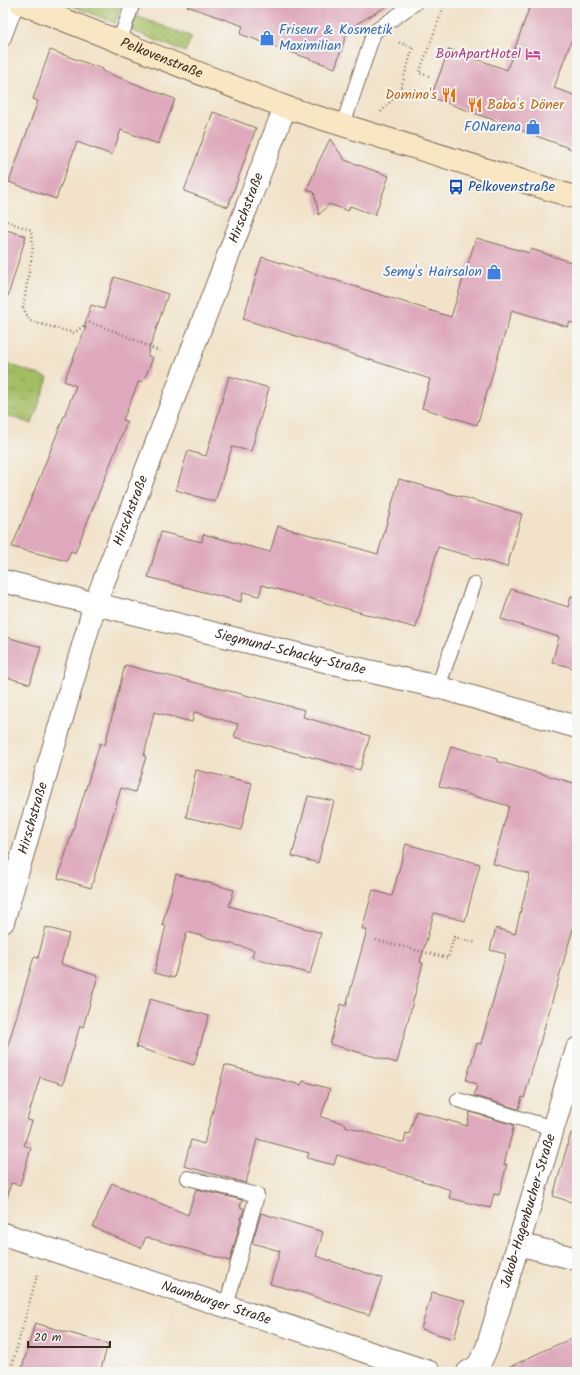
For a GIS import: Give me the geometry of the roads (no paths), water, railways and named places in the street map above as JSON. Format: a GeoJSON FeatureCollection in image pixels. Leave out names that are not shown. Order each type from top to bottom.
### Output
{"type":"FeatureCollection","features":[{"type":"Feature","properties":{"kind":"street","name":"Pelkovenstraße"},"geometry":{"type":"LineString","coordinates":[[21,3],[285,107],[577,198]]}},
{"type":"Feature","properties":{"kind":"street","name":"Hirschstraße"},"geometry":{"type":"LineString","coordinates":[[3,922],[95,604],[285,107]]}},
{"type":"Feature","properties":{"kind":"street","name":"Siegmund-Schacky-Straße"},"geometry":{"type":"LineString","coordinates":[[3,580],[326,661],[438,687],[577,727]]}},
{"type":"Feature","properties":{"kind":"street","name":"Jakob-Hagenbucher-Straße"},"geometry":{"type":"LineString","coordinates":[[475,1370],[487,1348],[577,1049]]}},
{"type":"Feature","properties":{"kind":"street","name":"Naumburger Straße"},"geometry":{"type":"LineString","coordinates":[[3,1234],[429,1372]]}},
{"type":"Feature","properties":{"kind":"street"},"geometry":{"type":"LineString","coordinates":[[518,1244],[577,1259]]}},
{"type":"Feature","properties":{"kind":"lane"},"geometry":{"type":"LineString","coordinates":[[3,40],[17,3]]}},
{"type":"Feature","properties":{"kind":"lane"},"geometry":{"type":"LineString","coordinates":[[119,42],[133,3]]}},
{"type":"Feature","properties":{"kind":"lane"},"geometry":{"type":"LineString","coordinates":[[343,125],[374,32],[415,3]]}},
{"type":"Feature","properties":{"kind":"lane"},"geometry":{"type":"LineString","coordinates":[[438,687],[474,584]]}},
{"type":"Feature","properties":{"kind":"lane"},"geometry":{"type":"LineString","coordinates":[[458,1100],[553,1128]]}},
{"type":"Feature","properties":{"kind":"lane"},"geometry":{"type":"LineString","coordinates":[[188,1178],[257,1195],[226,1306]]}},
{"type":"Feature","properties":{"kind":"place","name":"Friseur & Kosmetik Maximilian"},"geometry":{"type":"Point","coordinates":[267,38]}},
{"type":"Feature","properties":{"kind":"place","name":"BonApartHotel"},"geometry":{"type":"Point","coordinates":[533,54]}},
{"type":"Feature","properties":{"kind":"place","name":"Domino's"},"geometry":{"type":"Point","coordinates":[449,95]}},
{"type":"Feature","properties":{"kind":"place","name":"Baba's Döner"},"geometry":{"type":"Point","coordinates":[475,105]}},
{"type":"Feature","properties":{"kind":"place","name":"FONarena"},"geometry":{"type":"Point","coordinates":[533,127]}},
{"type":"Feature","properties":{"kind":"place","name":"Pelkovenstraße"},"geometry":{"type":"Point","coordinates":[456,187]}},
{"type":"Feature","properties":{"kind":"place","name":"Semy's Hairsalon"},"geometry":{"type":"Point","coordinates":[494,272]}}]}
